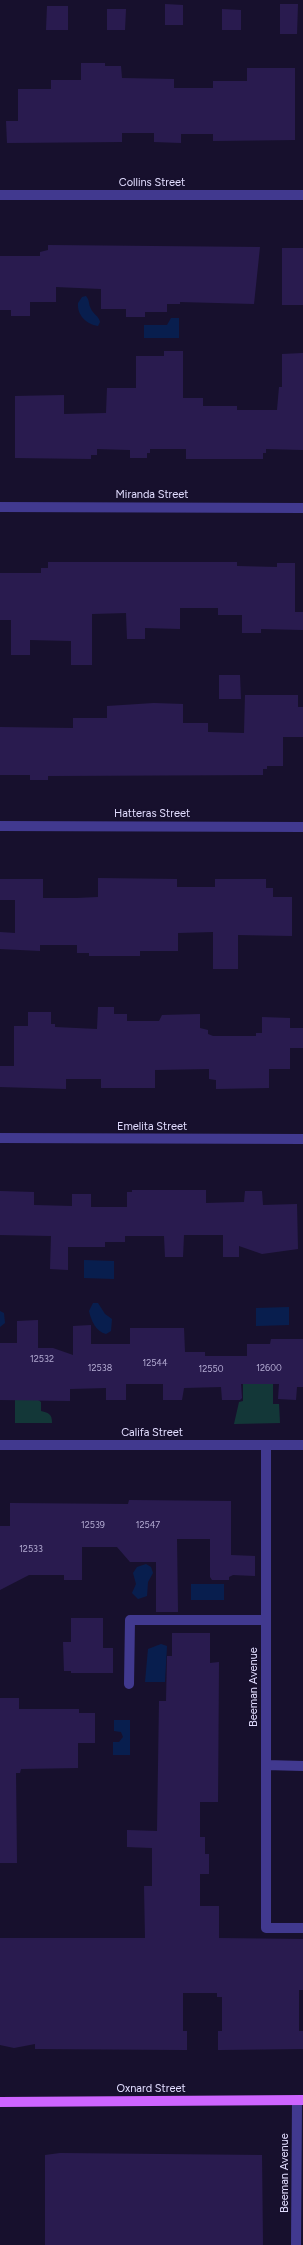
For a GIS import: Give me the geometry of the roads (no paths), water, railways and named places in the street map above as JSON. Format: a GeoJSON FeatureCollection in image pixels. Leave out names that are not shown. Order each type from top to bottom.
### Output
{"type":"FeatureCollection","features":[{"type":"Feature","properties":{"kind":"main road","name":"Oxnard Street"},"geometry":{"type":"LineString","coordinates":[[0,2102],[300,2100]]}},
{"type":"Feature","properties":{"kind":"street","name":"Collins Street"},"geometry":{"type":"LineString","coordinates":[[0,196],[303,196]]}},
{"type":"Feature","properties":{"kind":"street","name":"Miranda Street"},"geometry":{"type":"LineString","coordinates":[[0,507],[303,508]]}},
{"type":"Feature","properties":{"kind":"street","name":"Hatteras Street"},"geometry":{"type":"LineString","coordinates":[[0,826],[303,827]]}},
{"type":"Feature","properties":{"kind":"street","name":"Emelita Street"},"geometry":{"type":"LineString","coordinates":[[0,1138],[303,1139]]}},
{"type":"Feature","properties":{"kind":"street","name":"Califa Street"},"geometry":{"type":"LineString","coordinates":[[0,1445],[303,1445]]}},
{"type":"Feature","properties":{"kind":"street","name":"Beeman Avenue"},"geometry":{"type":"LineString","coordinates":[[266,1445],[266,1928],[303,1928]]}},
{"type":"Feature","properties":{"kind":"street"},"geometry":{"type":"LineString","coordinates":[[129,1684],[130,1620],[266,1620]]}},
{"type":"Feature","properties":{"kind":"street"},"geometry":{"type":"LineString","coordinates":[[266,1765],[303,1766]]}},
{"type":"Feature","properties":{"kind":"street","name":"Beeman Avenue"},"geometry":{"type":"LineString","coordinates":[[296,2245],[300,2100]]}},
{"type":"Feature","properties":{"kind":"water"},"geometry":{"type":"Polygon","coordinates":[[[86,296],[92,311],[100,322],[98,326],[86,321],[79,311],[78,303],[82,297],[86,296]]]}},
{"type":"Feature","properties":{"kind":"water"},"geometry":{"type":"Polygon","coordinates":[[[171,318],[179,318],[179,338],[144,338],[144,325],[167,325],[171,318]]]}},
{"type":"Feature","properties":{"kind":"water"},"geometry":{"type":"Polygon","coordinates":[[[84,1260],[114,1261],[114,1279],[84,1278],[84,1260]]]}},
{"type":"Feature","properties":{"kind":"water"},"geometry":{"type":"Polygon","coordinates":[[[93,1303],[98,1303],[105,1314],[112,1319],[111,1331],[106,1334],[99,1331],[91,1318],[89,1311],[93,1303]]]}},
{"type":"Feature","properties":{"kind":"water"},"geometry":{"type":"Polygon","coordinates":[[[289,1307],[289,1325],[256,1326],[256,1308],[289,1307]]]}},
{"type":"Feature","properties":{"kind":"water"},"geometry":{"type":"Polygon","coordinates":[[[0,1311],[4,1313],[5,1323],[0,1327],[0,1311]]]}},
{"type":"Feature","properties":{"kind":"water"},"geometry":{"type":"Polygon","coordinates":[[[146,1564],[151,1567],[153,1573],[148,1582],[147,1596],[138,1599],[132,1593],[136,1584],[133,1573],[137,1567],[146,1564]]]}},
{"type":"Feature","properties":{"kind":"water"},"geometry":{"type":"Polygon","coordinates":[[[191,1584],[224,1584],[224,1600],[191,1600],[191,1584]]]}},
{"type":"Feature","properties":{"kind":"water"},"geometry":{"type":"Polygon","coordinates":[[[161,1644],[167,1646],[165,1682],[145,1682],[148,1649],[161,1644]]]}},
{"type":"Feature","properties":{"kind":"water"},"geometry":{"type":"Polygon","coordinates":[[[114,1720],[130,1720],[130,1755],[113,1755],[113,1742],[119,1742],[123,1737],[121,1732],[114,1731],[114,1720]]]}}]}
